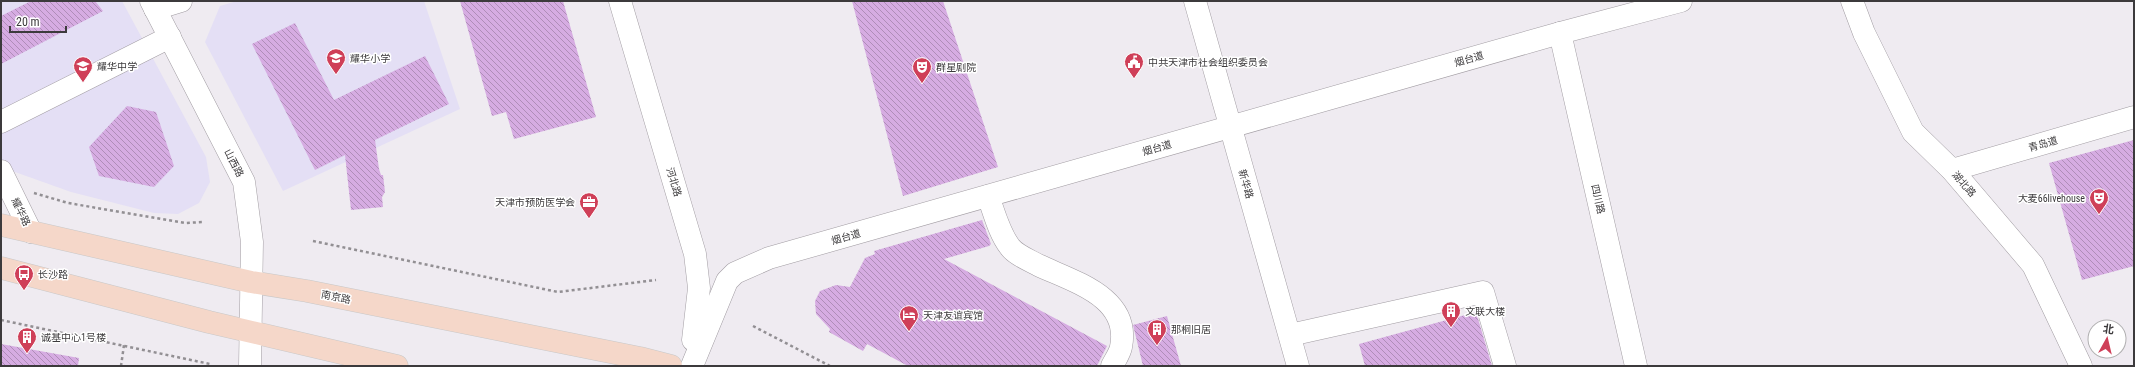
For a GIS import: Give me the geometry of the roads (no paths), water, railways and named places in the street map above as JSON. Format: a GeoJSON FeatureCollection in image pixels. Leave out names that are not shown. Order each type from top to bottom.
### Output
{"type":"FeatureCollection","features":[{"type":"Feature","properties":{"kind":"main road","name":"南京路"},"geometry":{"type":"LineString","coordinates":[[1,225],[251,282],[493,328],[640,358],[671,366]]}},
{"type":"Feature","properties":{"kind":"main road"},"geometry":{"type":"LineString","coordinates":[[1,268],[250,332],[397,366]]}},
{"type":"Feature","properties":{"kind":"street"},"geometry":{"type":"LineString","coordinates":[[153,5],[181,1]]}},
{"type":"Feature","properties":{"kind":"street","name":"河北路"},"geometry":{"type":"LineString","coordinates":[[620,1],[695,254],[699,288],[691,366]]}},
{"type":"Feature","properties":{"kind":"street","name":"新华路"},"geometry":{"type":"LineString","coordinates":[[1195,1],[1229,127],[1298,366]]}},
{"type":"Feature","properties":{"kind":"street","name":"烟台道"},"geometry":{"type":"LineString","coordinates":[[691,366],[720,293],[727,281],[735,273],[769,258],[1560,33],[1681,1]]}},
{"type":"Feature","properties":{"kind":"street","name":"湖北路"},"geometry":{"type":"LineString","coordinates":[[1852,1],[1864,33],[1913,132],[1952,170],[2033,265],[2081,366]]}},
{"type":"Feature","properties":{"kind":"street","name":"山西路"},"geometry":{"type":"LineString","coordinates":[[153,5],[244,182],[251,223],[250,366]]}},
{"type":"Feature","properties":{"kind":"street","name":"四川路"},"geometry":{"type":"LineString","coordinates":[[1560,33],[1636,366]]}},
{"type":"Feature","properties":{"kind":"street"},"geometry":{"type":"LineString","coordinates":[[1,122],[170,37]]}},
{"type":"Feature","properties":{"kind":"street","name":"青岛道"},"geometry":{"type":"LineString","coordinates":[[1952,170],[2134,117]]}},
{"type":"Feature","properties":{"kind":"street","name":"耀华路"},"geometry":{"type":"LineString","coordinates":[[5,178],[31,232]]}},
{"type":"Feature","properties":{"kind":"street"},"geometry":{"type":"LineString","coordinates":[[988,196],[1001,230],[1010,247],[1023,257],[1099,294],[1116,310],[1123,327],[1121,348],[1112,366]]}},
{"type":"Feature","properties":{"kind":"street"},"geometry":{"type":"LineString","coordinates":[[699,288],[703,336],[708,366]]}},
{"type":"Feature","properties":{"kind":"street"},"geometry":{"type":"LineString","coordinates":[[1290,335],[1483,292],[1505,366]]}},
{"type":"Feature","properties":{"kind":"street"},"geometry":{"type":"LineString","coordinates":[[708,366],[711,330],[720,293]]}},
{"type":"Feature","properties":{"kind":"place","name":"耀华小学"},"geometry":{"type":"Point","coordinates":[336,75]}},
{"type":"Feature","properties":{"kind":"place","name":"中共天津市社会组织委员会"},"geometry":{"type":"Point","coordinates":[1134,79]}},
{"type":"Feature","properties":{"kind":"place","name":"耀华中学"},"geometry":{"type":"Point","coordinates":[83,83]}},
{"type":"Feature","properties":{"kind":"place","name":"群星剧院"},"geometry":{"type":"Point","coordinates":[922,84]}},
{"type":"Feature","properties":{"kind":"place","name":"大麦66livehouse"},"geometry":{"type":"Point","coordinates":[2099,215]}},
{"type":"Feature","properties":{"kind":"place","name":"天津市预防医学会"},"geometry":{"type":"Point","coordinates":[589,219]}},
{"type":"Feature","properties":{"kind":"place","name":"长沙路"},"geometry":{"type":"Point","coordinates":[24,291]}},
{"type":"Feature","properties":{"kind":"place","name":"文联大楼"},"geometry":{"type":"Point","coordinates":[1451,328]}},
{"type":"Feature","properties":{"kind":"place","name":"天津友谊宾馆"},"geometry":{"type":"Point","coordinates":[909,332]}},
{"type":"Feature","properties":{"kind":"place","name":"那桐旧居"},"geometry":{"type":"Point","coordinates":[1157,346]}},
{"type":"Feature","properties":{"kind":"place","name":"诚基中心1号楼"},"geometry":{"type":"Point","coordinates":[27,354]}}]}
